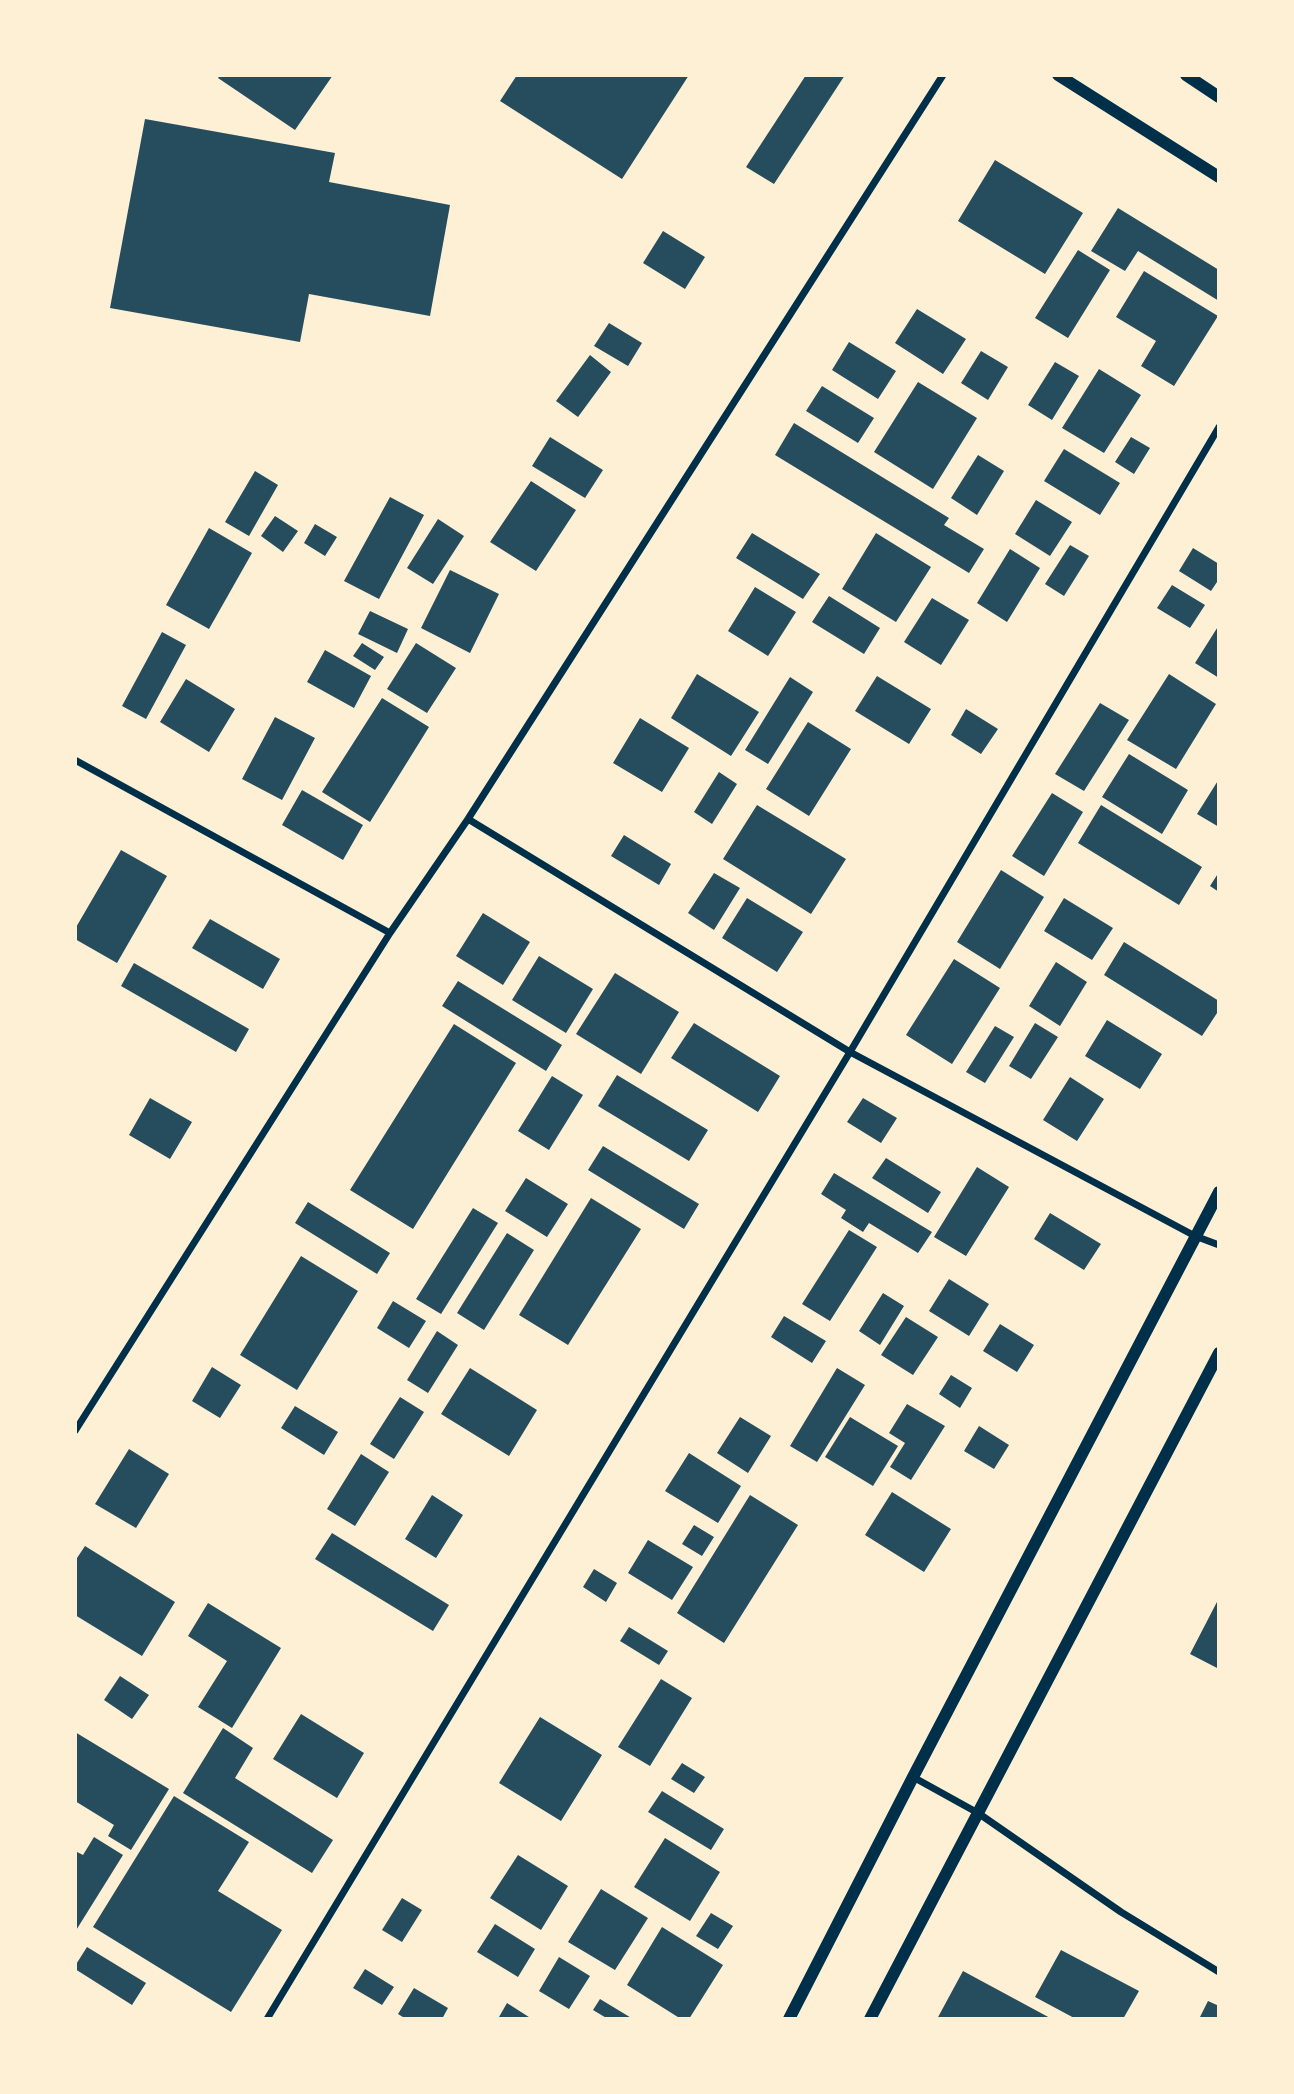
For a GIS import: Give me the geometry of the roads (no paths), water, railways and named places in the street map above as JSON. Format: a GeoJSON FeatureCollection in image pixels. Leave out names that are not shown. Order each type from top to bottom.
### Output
{"type":"FeatureCollection","features":[{"type":"Feature","properties":{"kind":"street"},"geometry":{"type":"LineString","coordinates":[[75,1432],[390,933],[468,819],[943,75]]}},
{"type":"Feature","properties":{"kind":"street"},"geometry":{"type":"LineString","coordinates":[[1058,75],[1219,177]]}},
{"type":"Feature","properties":{"kind":"street"},"geometry":{"type":"LineString","coordinates":[[1185,75],[1219,97]]}},
{"type":"Feature","properties":{"kind":"street"},"geometry":{"type":"LineString","coordinates":[[267,2019],[850,1052],[1219,427]]}},
{"type":"Feature","properties":{"kind":"street"},"geometry":{"type":"LineString","coordinates":[[75,760],[390,933]]}},
{"type":"Feature","properties":{"kind":"street"},"geometry":{"type":"LineString","coordinates":[[468,819],[850,1052],[1195,1236],[1219,1245]]}},
{"type":"Feature","properties":{"kind":"street"},"geometry":{"type":"LineString","coordinates":[[789,2019],[1219,1192]]}},
{"type":"Feature","properties":{"kind":"street"},"geometry":{"type":"LineString","coordinates":[[870,2019],[1219,1353]]}},
{"type":"Feature","properties":{"kind":"street"},"geometry":{"type":"LineString","coordinates":[[913,1777],[978,1813],[1121,1912],[1219,1972]]}}]}
